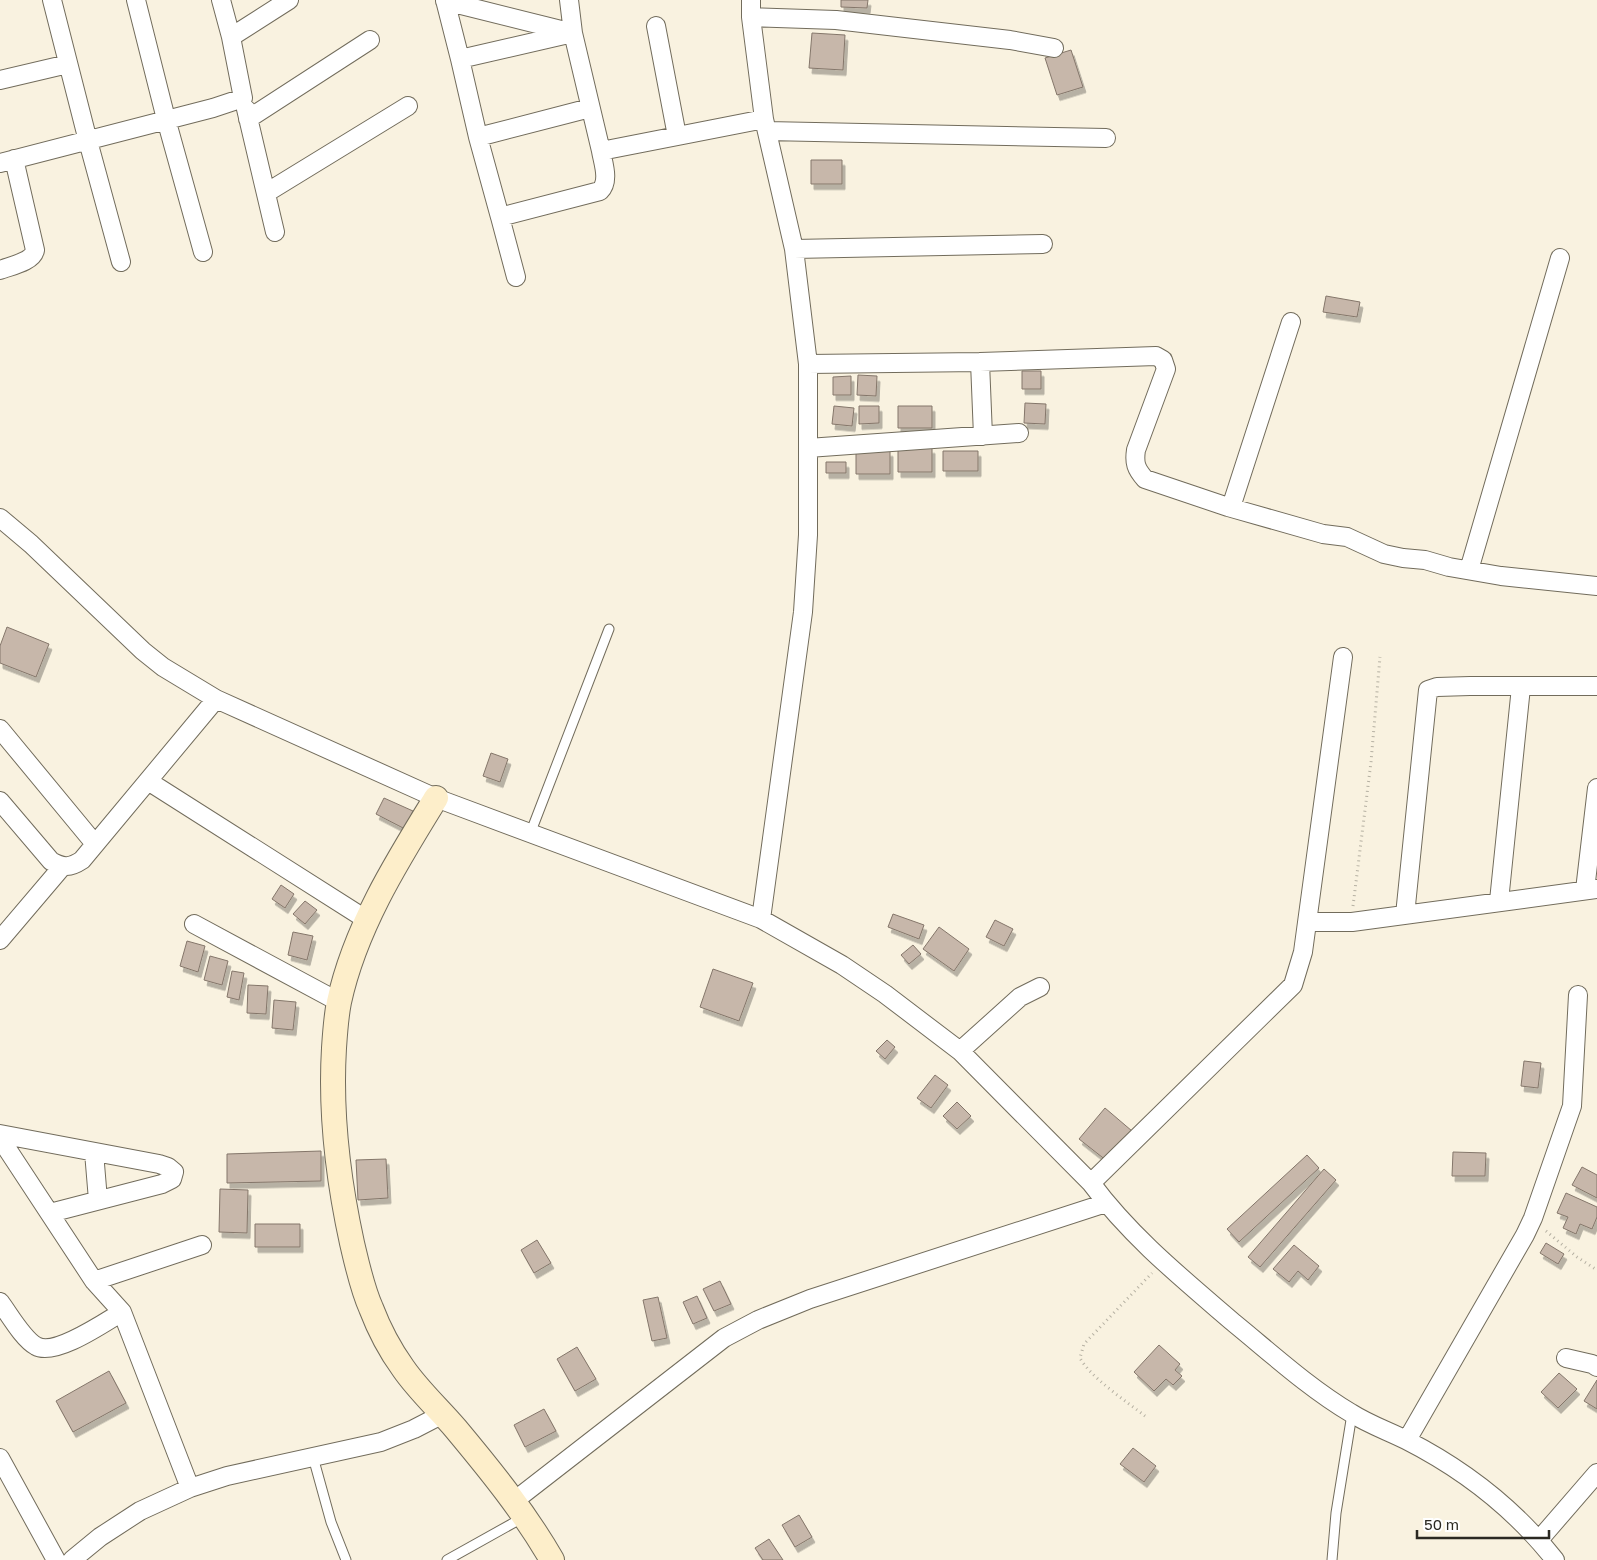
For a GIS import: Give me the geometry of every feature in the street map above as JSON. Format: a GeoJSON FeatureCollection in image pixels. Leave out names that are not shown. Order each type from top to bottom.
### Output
{"type":"FeatureCollection","features":[{"type":"Feature","properties":{"kind":"street"},"geometry":{"type":"LineString","coordinates":[[52,0],[121,262]]}},
{"type":"Feature","properties":{"kind":"street"},"geometry":{"type":"LineString","coordinates":[[136,0],[166,119],[203,252]]}},
{"type":"Feature","properties":{"kind":"street"},"geometry":{"type":"LineString","coordinates":[[221,0],[275,232]]}},
{"type":"Feature","properties":{"kind":"street"},"geometry":{"type":"LineString","coordinates":[[231,37],[289,0]]}},
{"type":"Feature","properties":{"kind":"street"},"geometry":{"type":"LineString","coordinates":[[516,278],[478,137],[445,0],[574,33]]}},
{"type":"Feature","properties":{"kind":"street"},"geometry":{"type":"LineString","coordinates":[[500,217],[600,191],[605,184],[601,151],[574,33],[569,0]]}},
{"type":"Feature","properties":{"kind":"street"},"geometry":{"type":"LineString","coordinates":[[761,919],[803,612],[808,535],[808,364],[794,249],[766,125],[751,8],[1010,40],[1054,48]]}},
{"type":"Feature","properties":{"kind":"street"},"geometry":{"type":"LineString","coordinates":[[656,26],[677,136]]}},
{"type":"Feature","properties":{"kind":"street"},"geometry":{"type":"LineString","coordinates":[[460,59],[574,33]]}},
{"type":"Feature","properties":{"kind":"street"},"geometry":{"type":"LineString","coordinates":[[248,119],[370,40]]}},
{"type":"Feature","properties":{"kind":"street"},"geometry":{"type":"LineString","coordinates":[[0,80],[68,64]]}},
{"type":"Feature","properties":{"kind":"street"},"geometry":{"type":"LineString","coordinates":[[0,270],[30,258],[36,250],[7,161],[213,108],[243,98]]}},
{"type":"Feature","properties":{"kind":"street"},"geometry":{"type":"LineString","coordinates":[[266,193],[408,106]]}},
{"type":"Feature","properties":{"kind":"street"},"geometry":{"type":"LineString","coordinates":[[478,137],[590,108]]}},
{"type":"Feature","properties":{"kind":"street"},"geometry":{"type":"LineString","coordinates":[[601,151],[677,136],[766,125],[1106,138]]}},
{"type":"Feature","properties":{"kind":"street"},"geometry":{"type":"LineString","coordinates":[[794,249],[1044,244]]}},
{"type":"Feature","properties":{"kind":"street"},"geometry":{"type":"LineString","coordinates":[[1469,570],[1560,258]]}},
{"type":"Feature","properties":{"kind":"street"},"geometry":{"type":"LineString","coordinates":[[1228,507],[1233,501],[1291,322]]}},
{"type":"Feature","properties":{"kind":"street"},"geometry":{"type":"LineString","coordinates":[[808,364],[1160,357],[1166,369],[1136,450],[1134,462],[1138,471],[1145,478],[1228,507],[1323,534],[1347,537],[1384,554],[1501,576],[1597,586]]}},
{"type":"Feature","properties":{"kind":"street"},"geometry":{"type":"LineString","coordinates":[[980,362],[982,436]]}},
{"type":"Feature","properties":{"kind":"street"},"geometry":{"type":"LineString","coordinates":[[808,448],[1019,433]]}},
{"type":"Feature","properties":{"kind":"street"},"geometry":{"type":"LineString","coordinates":[[0,518],[31,544],[143,651],[163,667],[216,699],[436,798],[761,919],[849,970],[885,994],[960,1051],[1091,1183],[1106,1203],[1163,1262],[1287,1368],[1352,1414],[1407,1440],[1457,1469],[1516,1515],[1555,1560]]}},
{"type":"Feature","properties":{"kind":"street"},"geometry":{"type":"LineString","coordinates":[[1091,1183],[1293,985],[1303,952],[1343,658]]}},
{"type":"Feature","properties":{"kind":"street"},"geometry":{"type":"LineString","coordinates":[[1405,915],[1428,690],[1436,687],[1597,686]]}},
{"type":"Feature","properties":{"kind":"street"},"geometry":{"type":"LineString","coordinates":[[1499,901],[1522,687]]}},
{"type":"Feature","properties":{"kind":"street"},"geometry":{"type":"LineString","coordinates":[[3,812],[51,861],[62,867],[73,866],[82,860],[216,699]]}},
{"type":"Feature","properties":{"kind":"street"},"geometry":{"type":"LineString","coordinates":[[0,729],[95,844]]}},
{"type":"Feature","properties":{"kind":"street"},"geometry":{"type":"LineString","coordinates":[[148,781],[367,920]]}},
{"type":"Feature","properties":{"kind":"street"},"geometry":{"type":"LineString","coordinates":[[1307,922],[1352,922],[1591,890],[1597,788]]}},
{"type":"Feature","properties":{"kind":"street"},"geometry":{"type":"LineString","coordinates":[[436,798],[393,867],[367,920],[349,967],[339,1002],[333,1068],[336,1150],[346,1215],[356,1260],[370,1307],[384,1338],[404,1369],[443,1414],[519,1509],[552,1560]]}},
{"type":"Feature","properties":{"kind":"street"},"geometry":{"type":"LineString","coordinates":[[0,940],[62,867]]}},
{"type":"Feature","properties":{"kind":"street"},"geometry":{"type":"LineString","coordinates":[[194,924],[339,1002]]}},
{"type":"Feature","properties":{"kind":"street"},"geometry":{"type":"LineString","coordinates":[[960,1051],[1020,998],[1040,988]]}},
{"type":"Feature","properties":{"kind":"street"},"geometry":{"type":"LineString","coordinates":[[1407,1440],[1533,1218],[1572,1106],[1578,994]]}},
{"type":"Feature","properties":{"kind":"street"},"geometry":{"type":"LineString","coordinates":[[0,1134],[159,1164],[168,1167],[174,1172],[172,1179],[162,1184],[50,1213]]}},
{"type":"Feature","properties":{"kind":"street"},"geometry":{"type":"LineString","coordinates":[[0,1138],[94,1281],[122,1312],[190,1488]]}},
{"type":"Feature","properties":{"kind":"street"},"geometry":{"type":"LineString","coordinates":[[94,1152],[98,1200]]}},
{"type":"Feature","properties":{"kind":"street"},"geometry":{"type":"LineString","coordinates":[[519,1509],[724,1338],[758,1320],[810,1299],[1106,1203]]}},
{"type":"Feature","properties":{"kind":"street"},"geometry":{"type":"LineString","coordinates":[[94,1281],[202,1245]]}},
{"type":"Feature","properties":{"kind":"street"},"geometry":{"type":"LineString","coordinates":[[0,1302],[29,1341],[37,1347],[45,1349],[54,1348],[79,1337],[122,1312]]}},
{"type":"Feature","properties":{"kind":"street"},"geometry":{"type":"LineString","coordinates":[[1566,1358],[1597,1367]]}},
{"type":"Feature","properties":{"kind":"street"},"geometry":{"type":"LineString","coordinates":[[72,1560],[100,1537],[140,1512],[190,1488],[227,1476],[381,1442],[414,1429],[443,1414]]}},
{"type":"Feature","properties":{"kind":"street"},"geometry":{"type":"LineString","coordinates":[[0,1458],[56,1560]]}},
{"type":"Feature","properties":{"kind":"street"},"geometry":{"type":"LineString","coordinates":[[1539,1540],[1597,1473]]}},
{"type":"Feature","properties":{"kind":"lane"},"geometry":{"type":"LineString","coordinates":[[530,834],[609,629]]}},
{"type":"Feature","properties":{"kind":"lane"},"geometry":{"type":"LineString","coordinates":[[1332,1560],[1336,1513],[1352,1414]]}},
{"type":"Feature","properties":{"kind":"lane"},"geometry":{"type":"LineString","coordinates":[[313,1457],[331,1522],[346,1560]]}},
{"type":"Feature","properties":{"kind":"lane"},"geometry":{"type":"LineString","coordinates":[[448,1560],[519,1509]]}},
{"type":"Feature","properties":{"kind":"path"},"geometry":{"type":"LineString","coordinates":[[1352,922],[1371,762],[1380,657]]}},
{"type":"Feature","properties":{"kind":"path"},"geometry":{"type":"LineString","coordinates":[[1533,1218],[1577,1257],[1597,1270]]}},
{"type":"Feature","properties":{"kind":"path"},"geometry":{"type":"LineString","coordinates":[[1145,1416],[1095,1376],[1080,1358],[1084,1344],[1163,1262]]}},
{"type":"Feature","properties":{"kind":"building"},"geometry":{"type":"Polygon","coordinates":[[[841,0],[868,0],[867,8],[841,7],[841,0]]]}},
{"type":"Feature","properties":{"kind":"building"},"geometry":{"type":"Polygon","coordinates":[[[812,33],[845,35],[843,70],[809,68],[812,33]]]}},
{"type":"Feature","properties":{"kind":"building"},"geometry":{"type":"Polygon","coordinates":[[[1071,50],[1083,87],[1057,95],[1045,58],[1071,50]]]}},
{"type":"Feature","properties":{"kind":"building"},"geometry":{"type":"Polygon","coordinates":[[[811,160],[842,160],[842,184],[811,184],[811,160]]]}},
{"type":"Feature","properties":{"kind":"building"},"geometry":{"type":"Polygon","coordinates":[[[1326,296],[1360,302],[1357,317],[1323,312],[1326,296]]]}},
{"type":"Feature","properties":{"kind":"building"},"geometry":{"type":"Polygon","coordinates":[[[1022,371],[1041,371],[1041,389],[1022,389],[1022,371]]]}},
{"type":"Feature","properties":{"kind":"building"},"geometry":{"type":"Polygon","coordinates":[[[858,375],[877,376],[876,396],[857,395],[858,375]]]}},
{"type":"Feature","properties":{"kind":"building"},"geometry":{"type":"Polygon","coordinates":[[[851,376],[851,395],[833,395],[833,377],[851,376]]]}},
{"type":"Feature","properties":{"kind":"building"},"geometry":{"type":"Polygon","coordinates":[[[1025,403],[1046,404],[1045,424],[1024,423],[1025,403]]]}},
{"type":"Feature","properties":{"kind":"building"},"geometry":{"type":"Polygon","coordinates":[[[834,406],[854,408],[852,426],[832,424],[834,406]]]}},
{"type":"Feature","properties":{"kind":"building"},"geometry":{"type":"Polygon","coordinates":[[[859,406],[879,406],[879,423],[859,424],[859,406]]]}},
{"type":"Feature","properties":{"kind":"building"},"geometry":{"type":"Polygon","coordinates":[[[898,406],[932,406],[932,428],[898,428],[898,406]]]}},
{"type":"Feature","properties":{"kind":"building"},"geometry":{"type":"Polygon","coordinates":[[[898,448],[932,448],[932,472],[898,472],[898,448]]]}},
{"type":"Feature","properties":{"kind":"building"},"geometry":{"type":"Polygon","coordinates":[[[856,451],[890,451],[890,474],[856,474],[856,451]]]}},
{"type":"Feature","properties":{"kind":"building"},"geometry":{"type":"Polygon","coordinates":[[[943,451],[978,451],[978,471],[943,471],[943,451]]]}},
{"type":"Feature","properties":{"kind":"building"},"geometry":{"type":"Polygon","coordinates":[[[826,462],[846,462],[846,473],[826,473],[826,462]]]}},
{"type":"Feature","properties":{"kind":"building"},"geometry":{"type":"Polygon","coordinates":[[[7,627],[49,644],[36,677],[0,663],[0,646],[7,627]]]}},
{"type":"Feature","properties":{"kind":"building"},"geometry":{"type":"Polygon","coordinates":[[[491,753],[508,759],[500,782],[483,776],[491,753]]]}},
{"type":"Feature","properties":{"kind":"building"},"geometry":{"type":"Polygon","coordinates":[[[384,798],[413,811],[405,829],[376,814],[384,798]]]}},
{"type":"Feature","properties":{"kind":"building"},"geometry":{"type":"Polygon","coordinates":[[[281,885],[294,894],[285,908],[272,899],[281,885]]]}},
{"type":"Feature","properties":{"kind":"building"},"geometry":{"type":"Polygon","coordinates":[[[305,901],[317,910],[305,924],[293,914],[305,901]]]}},
{"type":"Feature","properties":{"kind":"building"},"geometry":{"type":"Polygon","coordinates":[[[893,914],[924,925],[919,939],[888,927],[893,914]]]}},
{"type":"Feature","properties":{"kind":"building"},"geometry":{"type":"Polygon","coordinates":[[[995,920],[1013,929],[1004,946],[986,937],[995,920]]]}},
{"type":"Feature","properties":{"kind":"building"},"geometry":{"type":"Polygon","coordinates":[[[939,927],[969,949],[954,971],[923,949],[939,927]]]}},
{"type":"Feature","properties":{"kind":"building"},"geometry":{"type":"Polygon","coordinates":[[[293,932],[313,936],[307,960],[288,955],[293,932]]]}},
{"type":"Feature","properties":{"kind":"building"},"geometry":{"type":"Polygon","coordinates":[[[187,941],[205,946],[198,972],[180,966],[187,941]]]}},
{"type":"Feature","properties":{"kind":"building"},"geometry":{"type":"Polygon","coordinates":[[[913,945],[921,954],[909,964],[901,955],[913,945]]]}},
{"type":"Feature","properties":{"kind":"building"},"geometry":{"type":"Polygon","coordinates":[[[210,956],[228,961],[222,985],[204,980],[210,956]]]}},
{"type":"Feature","properties":{"kind":"building"},"geometry":{"type":"Polygon","coordinates":[[[713,969],[753,983],[739,1021],[700,1007],[713,969]]]}},
{"type":"Feature","properties":{"kind":"building"},"geometry":{"type":"Polygon","coordinates":[[[232,971],[244,973],[239,1000],[227,997],[232,971]]]}},
{"type":"Feature","properties":{"kind":"building"},"geometry":{"type":"Polygon","coordinates":[[[248,985],[268,986],[266,1014],[247,1013],[248,985]]]}},
{"type":"Feature","properties":{"kind":"building"},"geometry":{"type":"Polygon","coordinates":[[[274,1000],[296,1002],[293,1030],[272,1028],[274,1000]]]}},
{"type":"Feature","properties":{"kind":"building"},"geometry":{"type":"Polygon","coordinates":[[[887,1040],[895,1047],[885,1059],[876,1051],[887,1040]]]}},
{"type":"Feature","properties":{"kind":"building"},"geometry":{"type":"Polygon","coordinates":[[[1524,1061],[1541,1063],[1538,1088],[1521,1086],[1524,1061]]]}},
{"type":"Feature","properties":{"kind":"building"},"geometry":{"type":"Polygon","coordinates":[[[935,1075],[948,1085],[931,1108],[917,1098],[935,1075]]]}},
{"type":"Feature","properties":{"kind":"building"},"geometry":{"type":"Polygon","coordinates":[[[957,1102],[971,1116],[957,1129],[943,1116],[957,1102]]]}},
{"type":"Feature","properties":{"kind":"building"},"geometry":{"type":"Polygon","coordinates":[[[1105,1108],[1132,1131],[1107,1161],[1079,1139],[1105,1108]]]}},
{"type":"Feature","properties":{"kind":"building"},"geometry":{"type":"Polygon","coordinates":[[[321,1151],[321,1181],[227,1183],[227,1154],[321,1151]]]}},
{"type":"Feature","properties":{"kind":"building"},"geometry":{"type":"Polygon","coordinates":[[[1453,1152],[1486,1153],[1485,1176],[1452,1176],[1453,1152]]]}},
{"type":"Feature","properties":{"kind":"building"},"geometry":{"type":"Polygon","coordinates":[[[1307,1155],[1319,1168],[1239,1242],[1227,1229],[1307,1155]]]}},
{"type":"Feature","properties":{"kind":"building"},"geometry":{"type":"Polygon","coordinates":[[[386,1159],[388,1198],[358,1200],[356,1160],[386,1159]]]}},
{"type":"Feature","properties":{"kind":"building"},"geometry":{"type":"Polygon","coordinates":[[[1582,1167],[1597,1175],[1597,1198],[1572,1185],[1582,1167]]]}},
{"type":"Feature","properties":{"kind":"building"},"geometry":{"type":"Polygon","coordinates":[[[1324,1169],[1336,1180],[1260,1267],[1248,1257],[1324,1169]]]}},
{"type":"Feature","properties":{"kind":"building"},"geometry":{"type":"Polygon","coordinates":[[[220,1189],[248,1190],[247,1233],[219,1232],[220,1189]]]}},
{"type":"Feature","properties":{"kind":"building"},"geometry":{"type":"Polygon","coordinates":[[[1566,1193],[1597,1207],[1597,1217],[1592,1229],[1580,1224],[1576,1234],[1563,1228],[1568,1217],[1557,1213],[1566,1193]]]}},
{"type":"Feature","properties":{"kind":"building"},"geometry":{"type":"Polygon","coordinates":[[[255,1224],[300,1224],[300,1247],[255,1247],[255,1224]]]}},
{"type":"Feature","properties":{"kind":"building"},"geometry":{"type":"Polygon","coordinates":[[[537,1240],[551,1263],[534,1273],[521,1250],[537,1240]]]}},
{"type":"Feature","properties":{"kind":"building"},"geometry":{"type":"Polygon","coordinates":[[[1546,1243],[1564,1254],[1558,1264],[1540,1253],[1546,1243]]]}},
{"type":"Feature","properties":{"kind":"building"},"geometry":{"type":"Polygon","coordinates":[[[1294,1245],[1319,1266],[1308,1280],[1298,1271],[1289,1282],[1273,1269],[1294,1245]]]}},
{"type":"Feature","properties":{"kind":"building"},"geometry":{"type":"Polygon","coordinates":[[[720,1281],[731,1304],[714,1311],[703,1289],[720,1281]]]}},
{"type":"Feature","properties":{"kind":"building"},"geometry":{"type":"Polygon","coordinates":[[[697,1296],[707,1318],[693,1324],[683,1302],[697,1296]]]}},
{"type":"Feature","properties":{"kind":"building"},"geometry":{"type":"Polygon","coordinates":[[[658,1297],[667,1338],[652,1341],[643,1300],[658,1297]]]}},
{"type":"Feature","properties":{"kind":"building"},"geometry":{"type":"Polygon","coordinates":[[[1159,1345],[1180,1364],[1175,1370],[1182,1376],[1173,1385],[1166,1379],[1154,1391],[1134,1372],[1159,1345]]]}},
{"type":"Feature","properties":{"kind":"building"},"geometry":{"type":"Polygon","coordinates":[[[577,1347],[596,1379],[575,1391],[557,1359],[577,1347]]]}},
{"type":"Feature","properties":{"kind":"building"},"geometry":{"type":"Polygon","coordinates":[[[109,1371],[126,1403],[73,1432],[56,1401],[109,1371]]]}},
{"type":"Feature","properties":{"kind":"building"},"geometry":{"type":"Polygon","coordinates":[[[1559,1373],[1577,1389],[1558,1408],[1541,1392],[1559,1373]]]}},
{"type":"Feature","properties":{"kind":"building"},"geometry":{"type":"Polygon","coordinates":[[[1597,1380],[1597,1409],[1584,1401],[1597,1380]]]}},
{"type":"Feature","properties":{"kind":"building"},"geometry":{"type":"Polygon","coordinates":[[[544,1409],[556,1431],[525,1447],[514,1425],[544,1409]]]}},
{"type":"Feature","properties":{"kind":"building"},"geometry":{"type":"Polygon","coordinates":[[[1133,1448],[1156,1466],[1144,1482],[1120,1464],[1133,1448]]]}},
{"type":"Feature","properties":{"kind":"building"},"geometry":{"type":"Polygon","coordinates":[[[799,1515],[812,1537],[795,1547],[782,1525],[799,1515]]]}},
{"type":"Feature","properties":{"kind":"building"},"geometry":{"type":"Polygon","coordinates":[[[769,1539],[783,1560],[763,1560],[755,1548],[769,1539]]]}}]}
